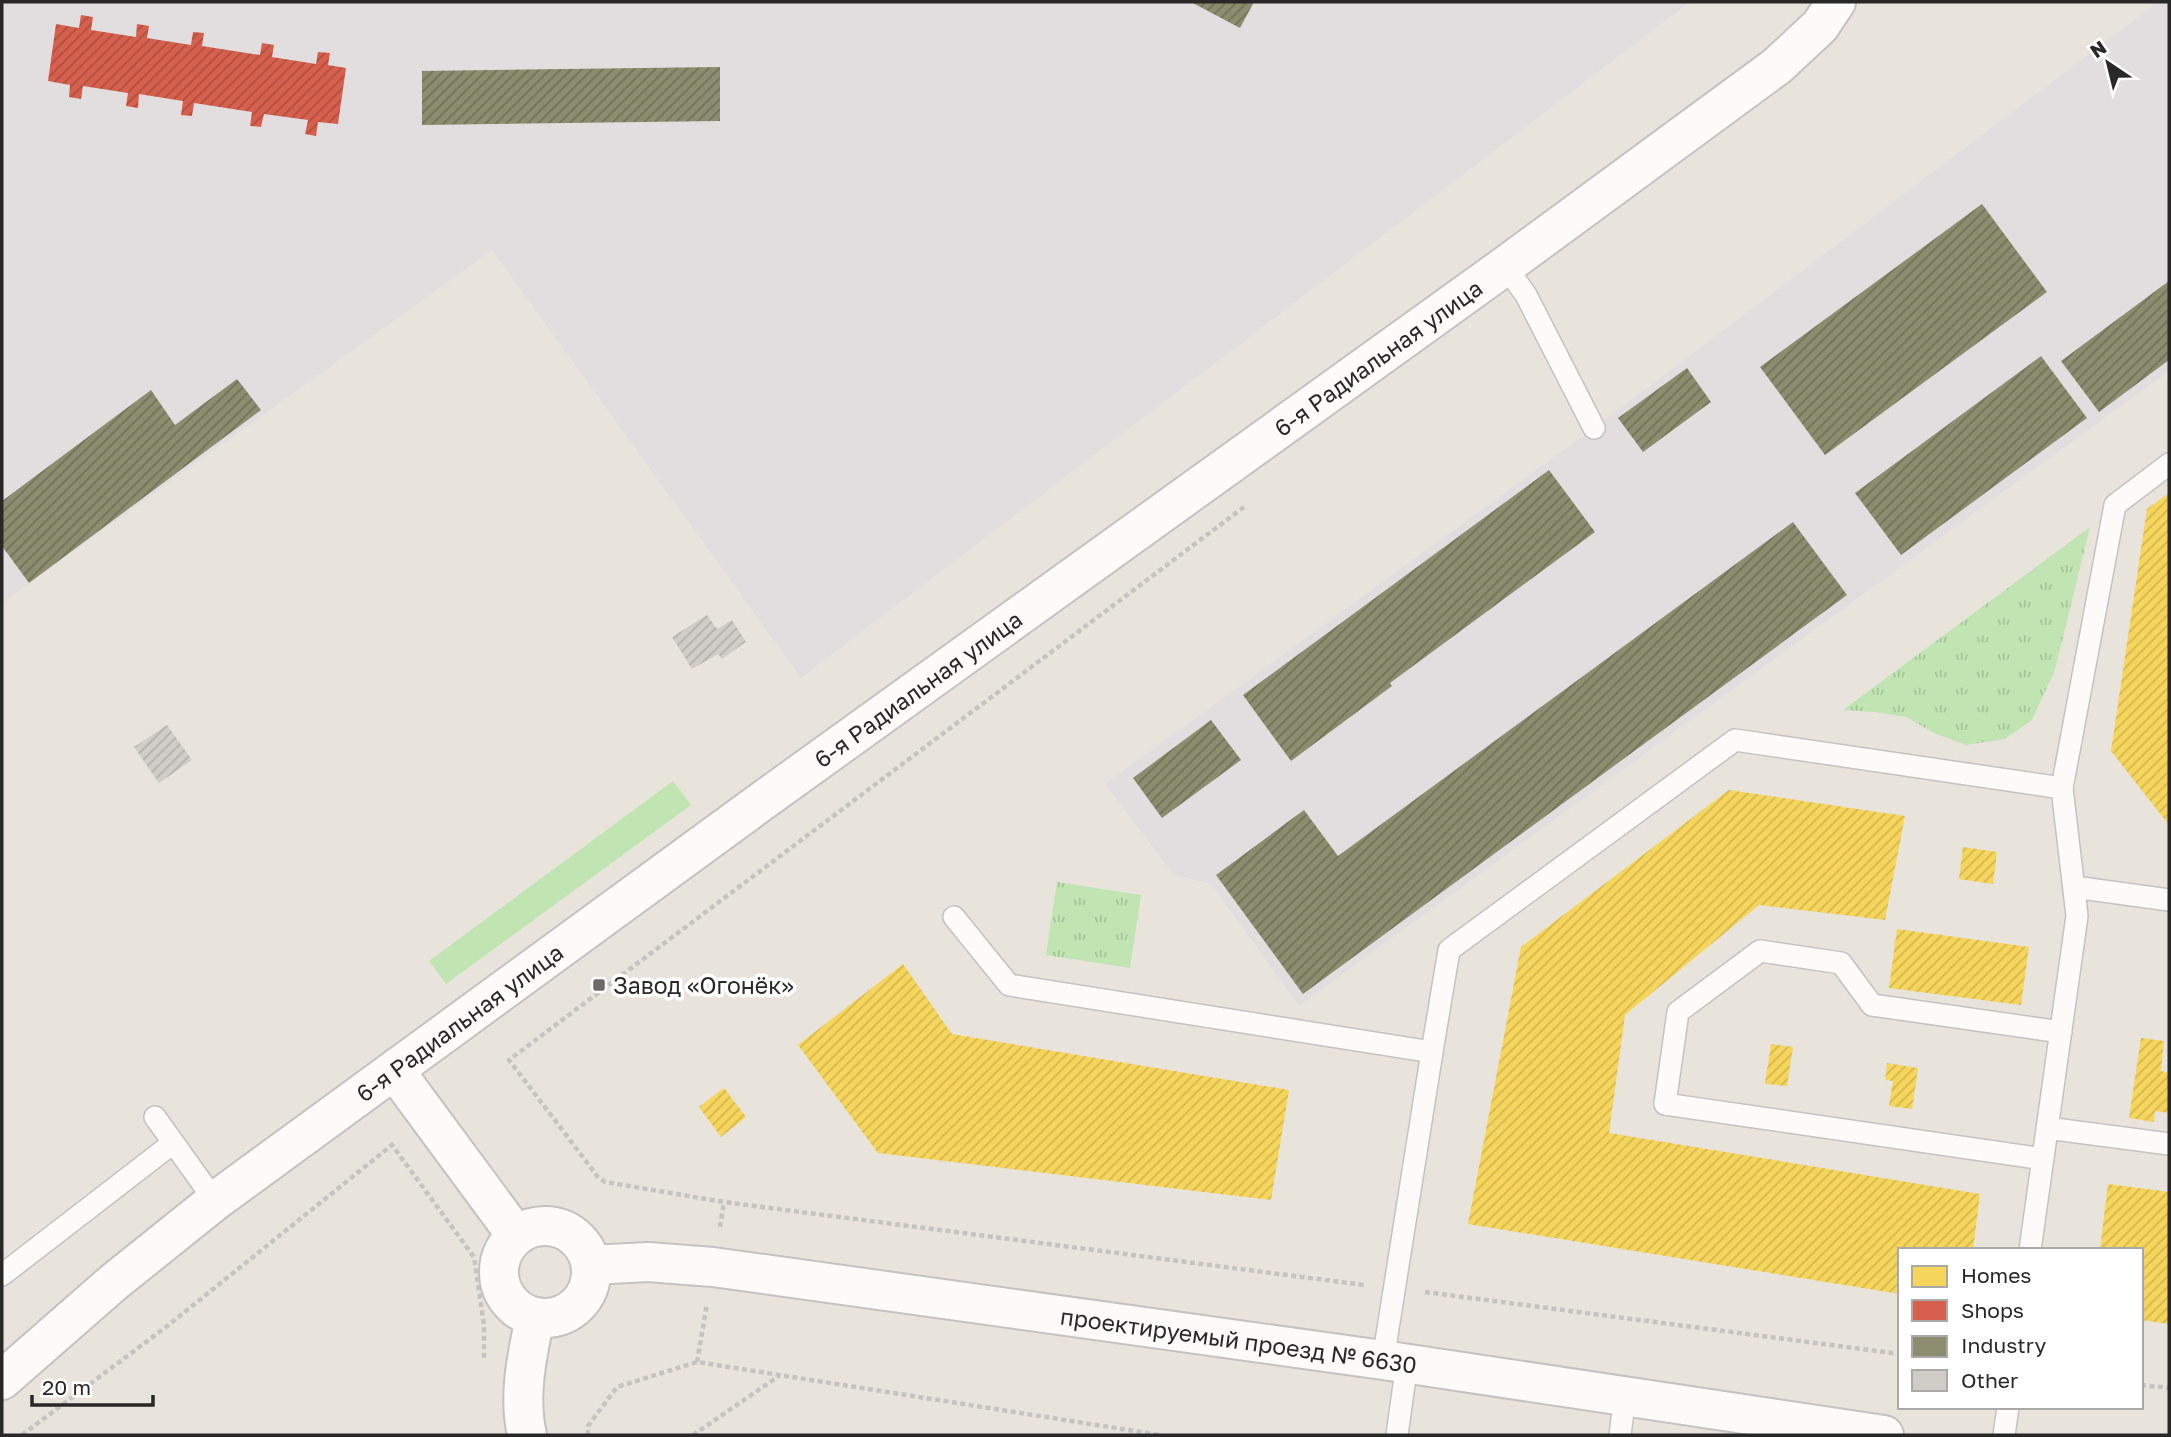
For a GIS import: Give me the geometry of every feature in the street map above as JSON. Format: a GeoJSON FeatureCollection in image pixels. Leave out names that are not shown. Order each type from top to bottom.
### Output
{"type":"FeatureCollection","features":[{"type":"Feature","properties":{"kind":"street","name":"6-я Радиальная улица"},"geometry":{"type":"LineString","coordinates":[[2,1380],[114,1282],[215,1201],[1777,66],[1820,26],[1836,2]]}},
{"type":"Feature","properties":{"kind":"street"},"geometry":{"type":"LineString","coordinates":[[395,1071],[516,1235]]}},
{"type":"Feature","properties":{"kind":"street"},"geometry":{"type":"LineString","coordinates":[[547,1225],[563,1228],[576,1237],[586,1250],[591,1265],[591,1281],[584,1296],[574,1309],[559,1317],[543,1319],[527,1315],[513,1307],[503,1294],[498,1278],[499,1262],[505,1247],[516,1235],[530,1227],[547,1225]]}},
{"type":"Feature","properties":{"kind":"street","name":"проектируемый проезд № 6630"},"geometry":{"type":"LineString","coordinates":[[591,1265],[648,1262],[713,1267],[1395,1362],[1884,1435]]}},
{"type":"Feature","properties":{"kind":"street"},"geometry":{"type":"LineString","coordinates":[[527,1435],[522,1416],[525,1362],[535,1317]]}},
{"type":"Feature","properties":{"kind":"lane"},"geometry":{"type":"LineString","coordinates":[[1505,266],[1527,295],[1594,428]]}},
{"type":"Feature","properties":{"kind":"lane"},"geometry":{"type":"LineString","coordinates":[[2030,1248],[2077,916],[2062,788],[2115,505],[2169,464]]}},
{"type":"Feature","properties":{"kind":"lane"},"geometry":{"type":"LineString","coordinates":[[1397,1435],[1394,1288],[1448,950],[1735,740],[2062,788]]}},
{"type":"Feature","properties":{"kind":"lane"},"geometry":{"type":"LineString","coordinates":[[2074,887],[2169,900]]}},
{"type":"Feature","properties":{"kind":"lane"},"geometry":{"type":"LineString","coordinates":[[954,917],[1009,985],[1432,1052]]}},
{"type":"Feature","properties":{"kind":"lane"},"geometry":{"type":"LineString","coordinates":[[2043,1159],[1665,1104],[1678,1012],[1760,951],[1841,963],[1872,1005],[2061,1032]]}},
{"type":"Feature","properties":{"kind":"lane"},"geometry":{"type":"LineString","coordinates":[[155,1117],[215,1201]]}},
{"type":"Feature","properties":{"kind":"lane"},"geometry":{"type":"LineString","coordinates":[[2047,1128],[2169,1144]]}},
{"type":"Feature","properties":{"kind":"lane"},"geometry":{"type":"LineString","coordinates":[[2,1275],[173,1143]]}},
{"type":"Feature","properties":{"kind":"lane"},"geometry":{"type":"LineString","coordinates":[[1620,1435],[1625,1396]]}},
{"type":"Feature","properties":{"kind":"lane"},"geometry":{"type":"LineString","coordinates":[[2004,1435],[2008,1409]]}},
{"type":"Feature","properties":{"kind":"path"},"geometry":{"type":"LineString","coordinates":[[1247,505],[509,1060],[598,1177],[605,1182],[724,1202],[1898,1354]]}},
{"type":"Feature","properties":{"kind":"path"},"geometry":{"type":"LineString","coordinates":[[22,1435],[166,1327],[392,1146],[474,1257],[484,1325],[484,1366]]}},
{"type":"Feature","properties":{"kind":"path"},"geometry":{"type":"LineString","coordinates":[[588,1435],[588,1426],[617,1387],[697,1362],[1160,1435]]}},
{"type":"Feature","properties":{"kind":"path"},"geometry":{"type":"LineString","coordinates":[[693,1435],[780,1375]]}},
{"type":"Feature","properties":{"kind":"path"},"geometry":{"type":"LineString","coordinates":[[2143,1385],[2169,1388]]}},
{"type":"Feature","properties":{"kind":"shaded area"},"geometry":{"type":"Polygon","coordinates":[[[2,2],[1690,2],[801,678],[492,250],[2,603],[2,2]]]}},
{"type":"Feature","properties":{"kind":"shaded area"},"geometry":{"type":"Polygon","coordinates":[[[2158,2],[2169,2],[2169,371],[1299,1006],[1211,884],[1174,875],[1105,784],[1594,428],[2158,2]]]}},
{"type":"Feature","properties":{"kind":"green space"},"geometry":{"type":"Polygon","coordinates":[[[2090,527],[2055,670],[2032,720],[2005,739],[1966,745],[1934,733],[1906,717],[1843,710],[2090,527]]]}},
{"type":"Feature","properties":{"kind":"green space"},"geometry":{"type":"Polygon","coordinates":[[[673,781],[691,805],[446,984],[429,961],[673,781]]]}},
{"type":"Feature","properties":{"kind":"green space"},"geometry":{"type":"Polygon","coordinates":[[[1057,882],[1141,895],[1130,968],[1046,955],[1057,882]]]}},
{"type":"Feature","properties":{"kind":"building: Homes"},"geometry":{"type":"Polygon","coordinates":[[[2169,493],[2169,825],[2111,751],[2147,509],[2169,493]]]}},
{"type":"Feature","properties":{"kind":"building: Homes"},"geometry":{"type":"Polygon","coordinates":[[[1729,790],[1905,816],[1885,920],[1759,905],[1625,1015],[1609,1133],[1980,1194],[1973,1248],[1898,1248],[1898,1294],[1468,1224],[1521,947],[1729,790]]]}},
{"type":"Feature","properties":{"kind":"building: Homes"},"geometry":{"type":"Polygon","coordinates":[[[1963,847],[1997,852],[1993,884],[1959,879],[1963,847]]]}},
{"type":"Feature","properties":{"kind":"building: Homes"},"geometry":{"type":"Polygon","coordinates":[[[1897,929],[2029,947],[2021,1005],[1889,988],[1897,929]]]}},
{"type":"Feature","properties":{"kind":"building: Homes"},"geometry":{"type":"Polygon","coordinates":[[[903,964],[952,1034],[1289,1090],[1271,1200],[878,1153],[798,1045],[903,964]]]}},
{"type":"Feature","properties":{"kind":"building: Homes"},"geometry":{"type":"Polygon","coordinates":[[[2141,1038],[2164,1041],[2161,1071],[2169,1073],[2169,1113],[2155,1111],[2154,1122],[2129,1118],[2141,1038]]]}},
{"type":"Feature","properties":{"kind":"building: Homes"},"geometry":{"type":"Polygon","coordinates":[[[1771,1044],[1793,1047],[1787,1086],[1765,1084],[1771,1044]]]}},
{"type":"Feature","properties":{"kind":"building: Homes"},"geometry":{"type":"Polygon","coordinates":[[[1887,1063],[1918,1068],[1912,1109],[1889,1106],[1893,1081],[1885,1080],[1887,1063]]]}},
{"type":"Feature","properties":{"kind":"building: Homes"},"geometry":{"type":"Polygon","coordinates":[[[724,1088],[746,1117],[721,1137],[699,1107],[724,1088]]]}},
{"type":"Feature","properties":{"kind":"building: Homes"},"geometry":{"type":"Polygon","coordinates":[[[2108,1184],[2169,1192],[2169,1324],[2143,1320],[2143,1248],[2100,1248],[2108,1184]]]}},
{"type":"Feature","properties":{"kind":"building: Shops"},"geometry":{"type":"Polygon","coordinates":[[[81,15],[93,17],[91,30],[136,37],[137,24],[149,26],[147,38],[191,45],[193,32],[204,33],[202,46],[260,55],[262,43],[274,45],[272,57],[316,64],[318,52],[330,53],[328,65],[346,68],[338,124],[318,122],[316,136],[305,134],[308,120],[264,114],[261,127],[250,126],[252,112],[194,103],[192,116],[181,115],[183,101],[139,94],[138,108],[126,106],[128,93],[83,86],[81,99],[69,97],[70,85],[48,81],[56,24],[79,28],[81,15]]]}},
{"type":"Feature","properties":{"kind":"building: Industry"},"geometry":{"type":"Polygon","coordinates":[[[1191,2],[1254,2],[1240,28],[1191,2]]]}},
{"type":"Feature","properties":{"kind":"building: Industry"},"geometry":{"type":"Polygon","coordinates":[[[720,67],[720,121],[422,125],[422,71],[720,67]]]}},
{"type":"Feature","properties":{"kind":"building: Industry"},"geometry":{"type":"Polygon","coordinates":[[[1982,204],[2047,292],[1825,455],[1760,367],[1982,204]]]}},
{"type":"Feature","properties":{"kind":"building: Industry"},"geometry":{"type":"Polygon","coordinates":[[[2169,281],[2169,360],[2099,412],[2061,361],[2169,281]]]}},
{"type":"Feature","properties":{"kind":"building: Industry"},"geometry":{"type":"Polygon","coordinates":[[[2041,356],[2087,418],[1901,555],[1855,493],[2041,356]]]}},
{"type":"Feature","properties":{"kind":"building: Industry"},"geometry":{"type":"Polygon","coordinates":[[[1687,368],[1711,402],[1643,452],[1618,418],[1687,368]]]}},
{"type":"Feature","properties":{"kind":"building: Industry"},"geometry":{"type":"Polygon","coordinates":[[[237,379],[261,410],[29,583],[2,546],[2,501],[151,390],[175,425],[237,379]]]}},
{"type":"Feature","properties":{"kind":"building: Industry"},"geometry":{"type":"Polygon","coordinates":[[[1549,470],[1595,532],[1390,683],[1392,686],[1291,761],[1243,695],[1549,470]]]}},
{"type":"Feature","properties":{"kind":"building: Industry"},"geometry":{"type":"Polygon","coordinates":[[[1793,522],[1847,595],[1303,994],[1216,875],[1304,810],[1338,856],[1793,522]]]}},
{"type":"Feature","properties":{"kind":"building: Industry"},"geometry":{"type":"Polygon","coordinates":[[[1211,720],[1241,760],[1162,818],[1133,778],[1211,720]]]}},
{"type":"Feature","properties":{"kind":"building: Other"},"geometry":{"type":"Polygon","coordinates":[[[707,615],[717,629],[732,620],[746,642],[722,659],[718,654],[692,669],[672,637],[707,615]]]}},
{"type":"Feature","properties":{"kind":"building: Other"},"geometry":{"type":"Polygon","coordinates":[[[167,725],[192,760],[159,783],[134,747],[167,725]]]}},
{"type":"Feature","properties":{"kind":"place","name":"Завод «Огонёк»"},"geometry":{"type":"Point","coordinates":[599,985]}}]}
